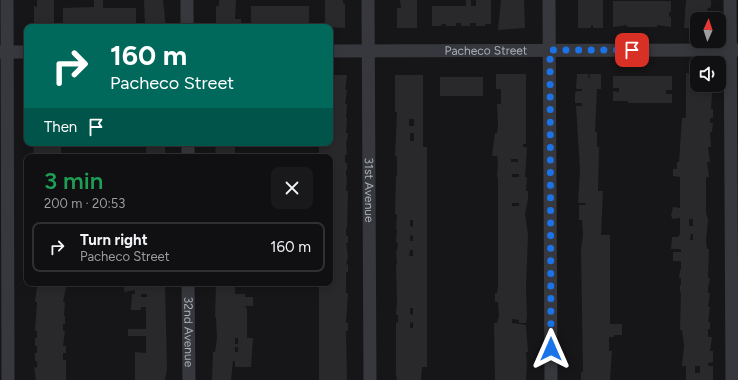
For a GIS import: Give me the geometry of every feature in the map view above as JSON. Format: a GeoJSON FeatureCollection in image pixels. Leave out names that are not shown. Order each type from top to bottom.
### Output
{"type":"FeatureCollection","features":[{"type":"Feature","properties":{"kind":"street"},"geometry":{"type":"LineString","coordinates":[[7,0],[3,52],[8,380]]}},
{"type":"Feature","properties":{"kind":"street"},"geometry":{"type":"LineString","coordinates":[[187,0],[188,24]]}},
{"type":"Feature","properties":{"kind":"street","name":"31st Avenue"},"geometry":{"type":"LineString","coordinates":[[368,0],[370,380]]}},
{"type":"Feature","properties":{"kind":"street"},"geometry":{"type":"LineString","coordinates":[[550,0],[551,380]]}},
{"type":"Feature","properties":{"kind":"street"},"geometry":{"type":"LineString","coordinates":[[730,0],[734,50],[732,380]]}},
{"type":"Feature","properties":{"kind":"street","name":"Pacheco Street"},"geometry":{"type":"LineString","coordinates":[[333,51],[734,50]]}},
{"type":"Feature","properties":{"kind":"street"},"geometry":{"type":"LineString","coordinates":[[3,52],[24,52]]}},
{"type":"Feature","properties":{"kind":"street","name":"32nd Avenue"},"geometry":{"type":"LineString","coordinates":[[188,286],[189,380]]}},
{"type":"Feature","properties":{"kind":"building"},"geometry":{"type":"Polygon","coordinates":[[[37,0],[54,0],[54,24],[34,24],[34,6],[37,7],[37,0]]]}},
{"type":"Feature","properties":{"kind":"building"},"geometry":{"type":"Polygon","coordinates":[[[94,0],[103,0],[103,8],[136,8],[136,24],[63,24],[63,8],[94,7],[94,0]]]}},
{"type":"Feature","properties":{"kind":"building"},"geometry":{"type":"Polygon","coordinates":[[[144,0],[163,0],[166,24],[145,24],[144,0]]]}},
{"type":"Feature","properties":{"kind":"building"},"geometry":{"type":"Polygon","coordinates":[[[219,0],[236,0],[235,19],[241,19],[241,24],[216,24],[216,6],[219,6],[219,0]]]}},
{"type":"Feature","properties":{"kind":"building"},"geometry":{"type":"Polygon","coordinates":[[[325,0],[343,0],[343,3],[345,4],[345,28],[333,27],[333,24],[325,24],[325,0]]]}},
{"type":"Feature","properties":{"kind":"building"},"geometry":{"type":"Polygon","coordinates":[[[400,0],[417,0],[417,28],[397,28],[397,8],[401,8],[400,0]]]}},
{"type":"Feature","properties":{"kind":"building"},"geometry":{"type":"Polygon","coordinates":[[[466,0],[471,0],[471,6],[476,6],[476,0],[491,0],[491,24],[476,26],[476,23],[470,23],[470,26],[461,26],[461,23],[456,23],[456,26],[446,26],[446,24],[442,24],[441,26],[432,26],[432,6],[466,6],[466,0]]]}},
{"type":"Feature","properties":{"kind":"building"},"geometry":{"type":"Polygon","coordinates":[[[501,0],[524,0],[525,28],[498,30],[501,0]]]}},
{"type":"Feature","properties":{"kind":"building"},"geometry":{"type":"Polygon","coordinates":[[[578,0],[603,0],[603,28],[593,28],[593,25],[591,25],[591,28],[578,28],[578,0]]]}},
{"type":"Feature","properties":{"kind":"building"},"geometry":{"type":"Polygon","coordinates":[[[686,0],[711,0],[711,7],[707,9],[707,12],[690,12],[690,28],[684,28],[686,0]]]}},
{"type":"Feature","properties":{"kind":"building"},"geometry":{"type":"Polygon","coordinates":[[[613,1],[671,1],[671,12],[669,12],[669,17],[671,16],[671,27],[657,25],[657,27],[627,27],[627,25],[613,27],[613,1]]]}},
{"type":"Feature","properties":{"kind":"building"},"geometry":{"type":"Polygon","coordinates":[[[251,6],[309,6],[309,24],[251,24],[251,6]]]}},
{"type":"Feature","properties":{"kind":"building"},"geometry":{"type":"Polygon","coordinates":[[[686,73],[690,73],[690,92],[712,92],[712,95],[711,109],[713,109],[713,118],[710,118],[710,123],[713,123],[712,132],[710,132],[711,147],[708,147],[710,162],[707,162],[709,177],[706,177],[706,212],[708,220],[706,241],[707,249],[709,249],[708,278],[710,278],[708,285],[708,293],[710,293],[708,307],[710,307],[708,322],[710,322],[710,329],[708,329],[708,337],[712,337],[710,351],[713,351],[713,362],[708,363],[708,366],[713,366],[713,380],[686,380],[686,366],[682,366],[684,345],[682,330],[680,330],[681,278],[679,278],[681,261],[673,261],[673,252],[681,252],[681,249],[671,249],[672,237],[678,237],[680,234],[680,218],[673,219],[671,216],[673,207],[680,208],[680,177],[673,176],[673,169],[677,169],[677,162],[679,162],[682,118],[686,118],[686,73]],[[689,219],[689,226],[693,226],[693,219],[689,219]],[[691,234],[690,240],[693,240],[693,234],[691,234]],[[695,366],[695,373],[700,373],[700,366],[695,366]]]}},
{"type":"Feature","properties":{"kind":"building"},"geometry":{"type":"Polygon","coordinates":[[[496,74],[526,74],[526,144],[523,144],[523,147],[527,147],[525,177],[527,177],[526,191],[528,191],[528,199],[525,214],[528,235],[526,287],[527,316],[526,323],[519,323],[519,320],[512,319],[512,323],[526,325],[528,352],[526,352],[526,380],[495,380],[494,323],[497,323],[499,316],[498,302],[495,302],[495,293],[497,293],[498,286],[498,162],[497,156],[492,156],[495,133],[497,133],[498,126],[497,104],[501,104],[501,89],[496,89],[496,74]],[[511,159],[511,162],[518,162],[518,159],[511,159]],[[512,174],[512,177],[519,177],[519,174],[512,174]],[[512,203],[512,206],[519,206],[519,203],[512,203]]]}},
{"type":"Feature","properties":{"kind":"building"},"geometry":{"type":"Polygon","coordinates":[[[577,74],[589,74],[588,78],[590,78],[590,74],[601,74],[601,89],[597,89],[595,132],[597,132],[597,147],[599,147],[598,191],[603,191],[601,235],[610,235],[610,324],[622,324],[622,335],[614,335],[614,337],[609,337],[609,351],[612,351],[610,380],[581,380],[581,372],[583,372],[581,249],[583,235],[582,220],[579,220],[579,205],[586,205],[585,203],[578,203],[580,170],[576,106],[582,106],[582,103],[575,103],[575,93],[577,91],[582,91],[582,89],[576,89],[577,74]]]}},
{"type":"Feature","properties":{"kind":"building"},"geometry":{"type":"Polygon","coordinates":[[[333,75],[347,75],[345,104],[347,104],[346,133],[348,133],[345,163],[347,163],[346,191],[348,191],[346,228],[346,236],[348,236],[348,243],[346,243],[348,257],[346,265],[348,264],[348,272],[346,272],[346,293],[348,293],[346,323],[348,323],[348,331],[346,331],[347,380],[319,380],[319,286],[333,286],[333,154],[319,154],[319,146],[333,146],[333,75]]]}},
{"type":"Feature","properties":{"kind":"building"},"geometry":{"type":"Polygon","coordinates":[[[395,75],[423,75],[423,147],[427,147],[427,367],[422,367],[421,380],[397,380],[396,374],[396,322],[398,323],[398,315],[396,315],[396,250],[398,243],[396,242],[397,214],[395,214],[397,176],[397,156],[395,156],[397,112],[395,112],[395,75]],[[409,119],[409,126],[414,126],[414,119],[409,119]],[[410,133],[410,141],[414,141],[414,133],[410,133]],[[410,220],[410,226],[413,227],[413,220],[410,220]],[[410,235],[410,241],[413,241],[413,236],[410,235]],[[410,250],[409,256],[413,256],[413,250],[410,250]],[[410,308],[410,314],[413,315],[413,308],[410,308]],[[413,322],[410,323],[410,328],[413,328],[413,322]]]}},
{"type":"Feature","properties":{"kind":"building"},"geometry":{"type":"Polygon","coordinates":[[[613,76],[672,76],[672,90],[666,90],[666,94],[672,94],[672,103],[628,103],[628,101],[613,101],[613,91],[619,92],[619,88],[613,88],[613,76]]]}},
{"type":"Feature","properties":{"kind":"building"},"geometry":{"type":"Polygon","coordinates":[[[440,77],[483,77],[483,96],[440,96],[440,77]]]}},
{"type":"Feature","properties":{"kind":"building"},"geometry":{"type":"Polygon","coordinates":[[[33,146],[61,146],[61,154],[34,154],[33,146]]]}},
{"type":"Feature","properties":{"kind":"building"},"geometry":{"type":"Polygon","coordinates":[[[146,146],[165,146],[165,154],[146,154],[146,146]]]}},
{"type":"Feature","properties":{"kind":"building"},"geometry":{"type":"Polygon","coordinates":[[[216,146],[235,146],[235,154],[215,154],[216,146]]]}},
{"type":"Feature","properties":{"kind":"building"},"geometry":{"type":"Polygon","coordinates":[[[63,286],[66,287],[63,302],[65,302],[65,324],[63,324],[63,331],[65,331],[63,346],[66,346],[66,353],[63,353],[63,360],[66,360],[66,380],[36,380],[34,367],[37,368],[37,361],[35,361],[37,346],[35,346],[35,338],[37,338],[37,331],[35,331],[37,302],[35,302],[37,287],[35,287],[63,286]]]}},
{"type":"Feature","properties":{"kind":"building"},"geometry":{"type":"Polygon","coordinates":[[[124,286],[165,286],[167,368],[165,380],[135,380],[135,352],[146,353],[146,336],[128,336],[128,329],[146,329],[146,307],[141,307],[141,310],[131,310],[132,294],[135,294],[135,290],[124,292],[124,286]],[[141,294],[141,297],[147,297],[147,294],[141,294]]]}},
{"type":"Feature","properties":{"kind":"building"},"geometry":{"type":"Polygon","coordinates":[[[216,286],[235,286],[235,294],[245,294],[245,297],[253,297],[253,306],[245,306],[247,309],[247,338],[253,338],[251,367],[235,367],[235,361],[233,361],[231,380],[212,380],[213,352],[215,352],[217,338],[216,286]],[[235,338],[235,344],[238,344],[238,338],[235,338]],[[235,347],[235,352],[238,352],[238,347],[235,347]]]}},
{"type":"Feature","properties":{"kind":"route"},"geometry":{"type":"LineString","coordinates":[[551,349],[550,50],[632,50]]}}]}
